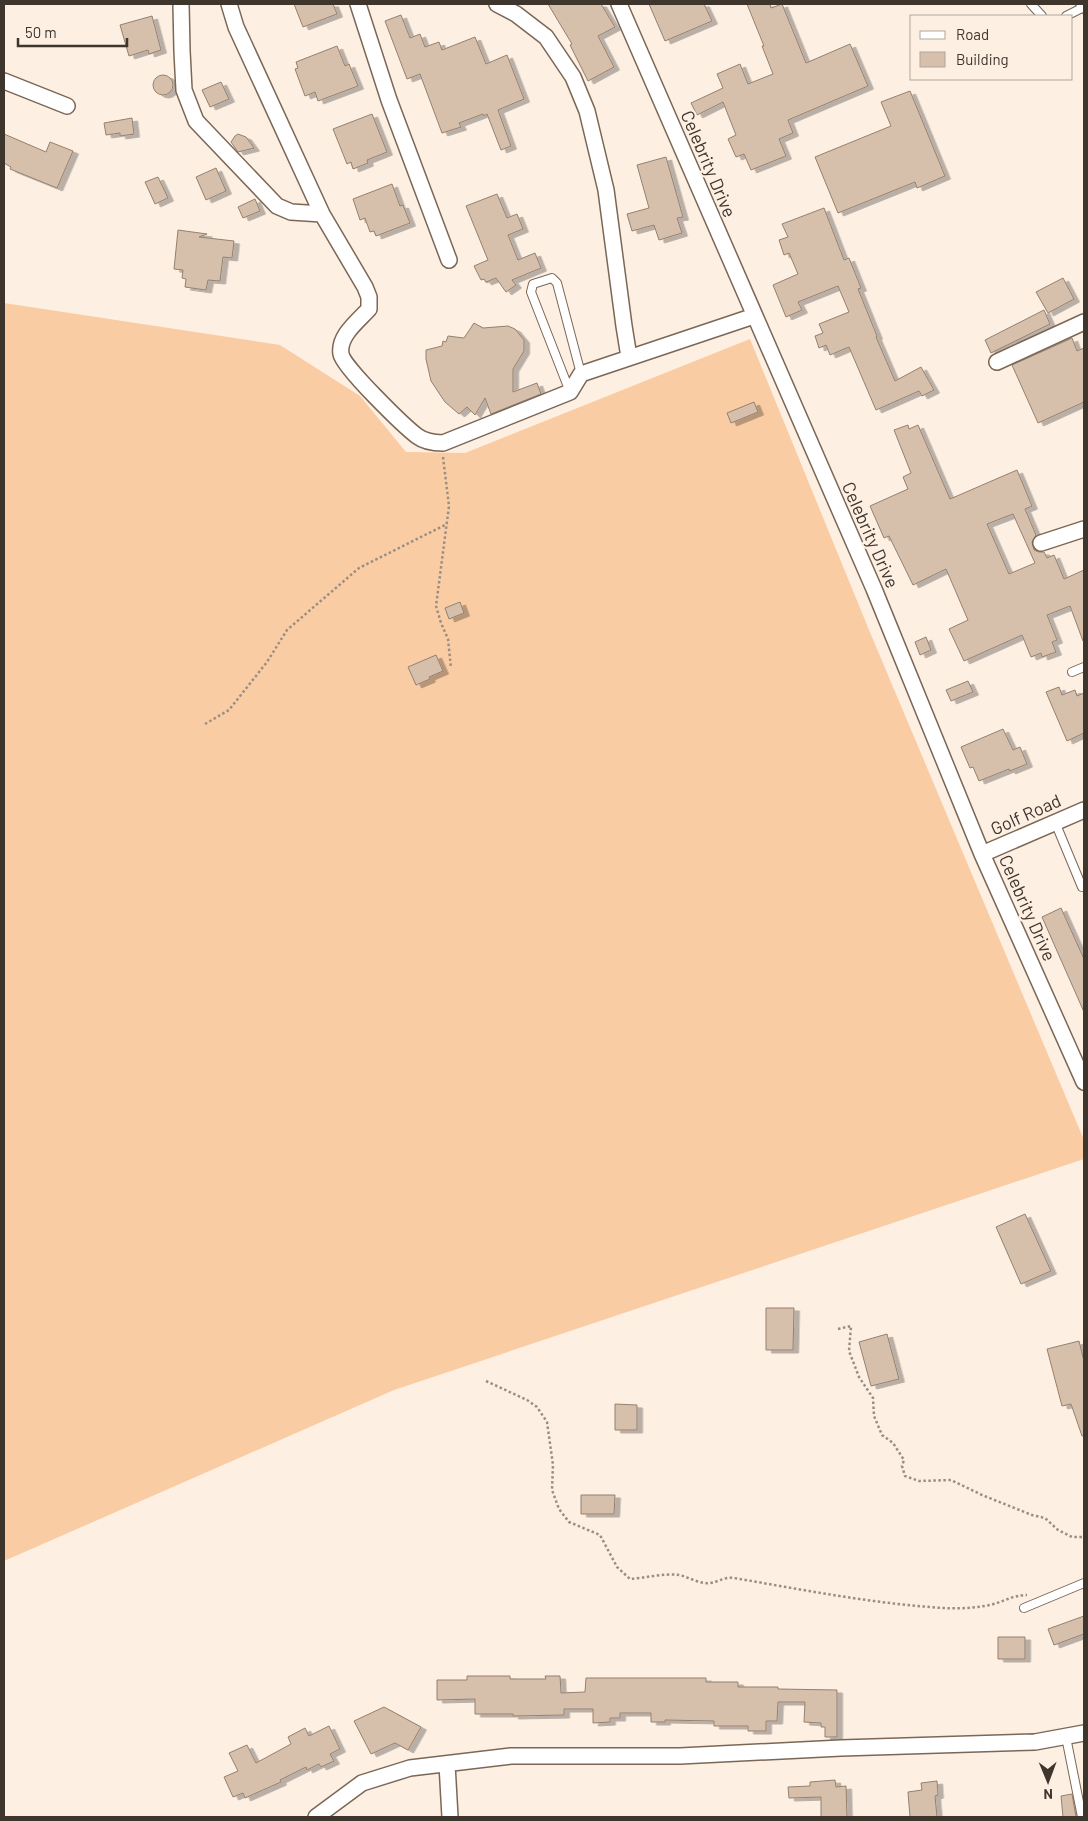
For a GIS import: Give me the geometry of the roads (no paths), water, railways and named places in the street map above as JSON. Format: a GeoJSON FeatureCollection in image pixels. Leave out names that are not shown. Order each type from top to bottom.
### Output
{"type":"FeatureCollection","features":[{"type":"Feature","properties":{"kind":"street"},"geometry":{"type":"LineString","coordinates":[[182,4],[184,90],[196,121],[277,206],[291,212],[322,214]]}},
{"type":"Feature","properties":{"kind":"street"},"geometry":{"type":"LineString","coordinates":[[229,4],[236,27],[322,214],[365,287],[369,298],[369,309],[341,342],[341,355],[364,385],[417,436],[430,442],[443,443],[570,392],[581,374],[754,316]]}},
{"type":"Feature","properties":{"kind":"street"},"geometry":{"type":"LineString","coordinates":[[358,4],[389,100],[449,260]]}},
{"type":"Feature","properties":{"kind":"street"},"geometry":{"type":"LineString","coordinates":[[497,4],[516,14],[546,36],[573,77],[586,111],[606,190],[629,357]]}},
{"type":"Feature","properties":{"kind":"street","name":"Celebrity Drive"},"geometry":{"type":"LineString","coordinates":[[618,4],[874,589],[982,854],[1084,1082]]}},
{"type":"Feature","properties":{"kind":"street"},"geometry":{"type":"LineString","coordinates":[[4,81],[67,106]]}},
{"type":"Feature","properties":{"kind":"street"},"geometry":{"type":"LineString","coordinates":[[997,362],[1084,322]]}},
{"type":"Feature","properties":{"kind":"street"},"geometry":{"type":"LineString","coordinates":[[1041,543],[1084,528]]}},
{"type":"Feature","properties":{"kind":"street","name":"Golf Road"},"geometry":{"type":"LineString","coordinates":[[982,854],[1084,810]]}},
{"type":"Feature","properties":{"kind":"street"},"geometry":{"type":"LineString","coordinates":[[316,1817],[362,1783],[410,1768],[511,1756],[680,1756],[840,1748],[1035,1742],[1084,1733]]}},
{"type":"Feature","properties":{"kind":"street"},"geometry":{"type":"LineString","coordinates":[[446,1764],[450,1817]]}},
{"type":"Feature","properties":{"kind":"lane"},"geometry":{"type":"LineString","coordinates":[[1031,4],[1041,15]]}},
{"type":"Feature","properties":{"kind":"lane"},"geometry":{"type":"LineString","coordinates":[[1068,15],[1084,5]]}},
{"type":"Feature","properties":{"kind":"lane"},"geometry":{"type":"LineString","coordinates":[[570,392],[531,292],[533,284],[552,278],[557,283],[581,374]]}},
{"type":"Feature","properties":{"kind":"lane"},"geometry":{"type":"LineString","coordinates":[[1072,672],[1084,667]]}},
{"type":"Feature","properties":{"kind":"lane"},"geometry":{"type":"LineString","coordinates":[[1055,822],[1084,888]]}},
{"type":"Feature","properties":{"kind":"lane"},"geometry":{"type":"LineString","coordinates":[[1024,1608],[1084,1583]]}},
{"type":"Feature","properties":{"kind":"lane"},"geometry":{"type":"LineString","coordinates":[[1066,1736],[1082,1817]]}}]}
